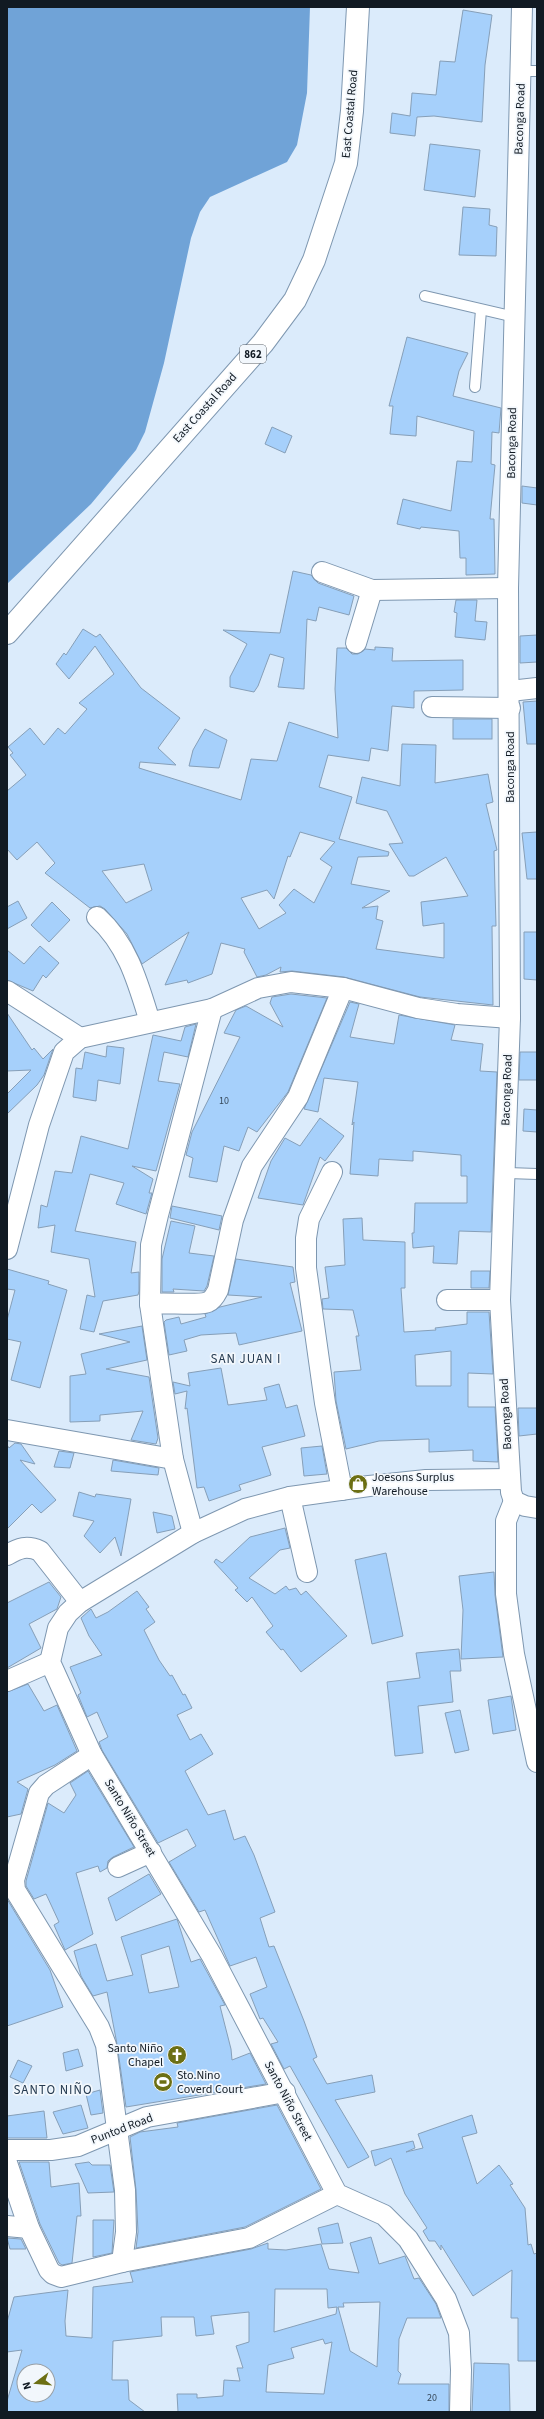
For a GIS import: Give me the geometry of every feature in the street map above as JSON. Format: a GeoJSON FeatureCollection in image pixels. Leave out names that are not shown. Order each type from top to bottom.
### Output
{"type":"FeatureCollection","features":[{"type":"Feature","properties":{"kind":"main road","name":"East Coastal Road"},"geometry":{"type":"LineString","coordinates":[[7,633],[263,343],[295,300],[314,260],[346,163],[352,111],[358,7]]}},
{"type":"Feature","properties":{"kind":"street","name":"Baconga Road"},"geometry":{"type":"LineString","coordinates":[[514,1501],[509,1479],[500,1300],[510,1018],[510,700],[508,588],[515,317],[529,71],[522,7]]}},
{"type":"Feature","properties":{"kind":"street"},"geometry":{"type":"LineString","coordinates":[[322,572],[372,590],[508,588]]}},
{"type":"Feature","properties":{"kind":"street"},"geometry":{"type":"LineString","coordinates":[[356,643],[372,590]]}},
{"type":"Feature","properties":{"kind":"street"},"geometry":{"type":"LineString","coordinates":[[432,707],[510,700],[537,688]]}},
{"type":"Feature","properties":{"kind":"street"},"geometry":{"type":"LineString","coordinates":[[97,917],[111,930],[126,953],[137,977],[150,1022]]}},
{"type":"Feature","properties":{"kind":"street"},"geometry":{"type":"LineString","coordinates":[[7,1249],[39,1125],[64,1052],[80,1038],[212,1010],[241,995],[273,984],[291,982],[343,988],[418,1008],[457,1014],[510,1018]]}},
{"type":"Feature","properties":{"kind":"street"},"geometry":{"type":"LineString","coordinates":[[150,1304],[199,1304],[208,1302],[214,1297],[218,1290],[233,1220],[252,1166],[298,1096],[343,988]]}},
{"type":"Feature","properties":{"kind":"street"},"geometry":{"type":"LineString","coordinates":[[7,991],[80,1038]]}},
{"type":"Feature","properties":{"kind":"street"},"geometry":{"type":"LineString","coordinates":[[193,1533],[173,1459],[150,1304],[151,1245],[212,1010]]}},
{"type":"Feature","properties":{"kind":"street"},"geometry":{"type":"LineString","coordinates":[[332,1172],[309,1219],[306,1238],[306,1268],[325,1403],[342,1490]]}},
{"type":"Feature","properties":{"kind":"street"},"geometry":{"type":"LineString","coordinates":[[447,1300],[500,1300]]}},
{"type":"Feature","properties":{"kind":"street"},"geometry":{"type":"LineString","coordinates":[[7,1430],[173,1459]]}},
{"type":"Feature","properties":{"kind":"street"},"geometry":{"type":"LineString","coordinates":[[7,1681],[50,1662],[58,1628],[68,1613],[80,1602],[193,1533],[245,1509],[290,1497],[426,1480],[509,1479]]}},
{"type":"Feature","properties":{"kind":"street"},"geometry":{"type":"LineString","coordinates":[[290,1497],[307,1572]]}},
{"type":"Feature","properties":{"kind":"street"},"geometry":{"type":"LineString","coordinates":[[537,1508],[525,1506],[514,1501],[506,1521],[506,1594],[517,1667],[537,1762]]}},
{"type":"Feature","properties":{"kind":"street"},"geometry":{"type":"LineString","coordinates":[[7,1556],[20,1548],[31,1546],[40,1551],[80,1602]]}},
{"type":"Feature","properties":{"kind":"street","name":"Santo Niño Street"},"geometry":{"type":"LineString","coordinates":[[50,1662],[92,1755],[212,1956],[285,2092],[337,2194]]}},
{"type":"Feature","properties":{"kind":"street"},"geometry":{"type":"LineString","coordinates":[[92,1755],[46,1785],[39,1793],[17,1868],[15,1890],[99,2027],[107,2052],[125,2190],[126,2232],[122,2262]]}},
{"type":"Feature","properties":{"kind":"street"},"geometry":{"type":"LineString","coordinates":[[118,1867],[151,1852]]}},
{"type":"Feature","properties":{"kind":"street","name":"Puntod Road"},"geometry":{"type":"LineString","coordinates":[[7,2150],[51,2150],[78,2146],[148,2117],[285,2092]]}},
{"type":"Feature","properties":{"kind":"street"},"geometry":{"type":"LineString","coordinates":[[7,2163],[29,2228],[50,2270],[58,2276],[122,2262],[249,2238],[337,2194],[384,2215],[408,2239],[446,2299],[459,2333],[461,2370],[460,2412]]}},
{"type":"Feature","properties":{"kind":"street"},"geometry":{"type":"LineString","coordinates":[[7,2226],[29,2228]]}},
{"type":"Feature","properties":{"kind":"lane"},"geometry":{"type":"LineString","coordinates":[[425,296],[515,317]]}},
{"type":"Feature","properties":{"kind":"lane"},"geometry":{"type":"LineString","coordinates":[[475,388],[481,310]]}},
{"type":"Feature","properties":{"kind":"lane"},"geometry":{"type":"LineString","coordinates":[[504,1173],[537,1174]]}},
{"type":"Feature","properties":{"kind":"water"},"geometry":{"type":"Polygon","coordinates":[[[7,7],[310,7],[307,93],[297,145],[287,162],[210,197],[200,212],[191,238],[164,363],[145,432],[136,450],[91,504],[7,584],[7,7]]]}},
{"type":"Feature","properties":{"kind":"building"},"geometry":{"type":"Polygon","coordinates":[[[463,10],[492,15],[485,65],[482,122],[434,116],[417,117],[415,136],[390,133],[392,113],[410,116],[412,93],[436,95],[440,61],[455,62],[463,10]]]}},
{"type":"Feature","properties":{"kind":"building"},"geometry":{"type":"Polygon","coordinates":[[[430,144],[480,150],[475,197],[424,190],[430,144]]]}},
{"type":"Feature","properties":{"kind":"building"},"geometry":{"type":"Polygon","coordinates":[[[463,207],[490,209],[489,225],[497,227],[496,256],[459,255],[463,207]]]}},
{"type":"Feature","properties":{"kind":"building"},"geometry":{"type":"Polygon","coordinates":[[[407,337],[468,353],[459,371],[453,396],[501,408],[499,433],[492,432],[491,464],[495,465],[490,519],[494,519],[495,574],[466,575],[466,558],[460,558],[459,531],[421,527],[420,529],[397,524],[403,499],[451,511],[457,461],[472,462],[474,431],[417,416],[416,436],[390,434],[393,406],[389,406],[407,337]]]}},
{"type":"Feature","properties":{"kind":"building"},"geometry":{"type":"Polygon","coordinates":[[[272,427],[292,436],[285,453],[265,444],[272,427]]]}},
{"type":"Feature","properties":{"kind":"building"},"geometry":{"type":"Polygon","coordinates":[[[522,486],[537,488],[537,505],[522,503],[522,486]]]}},
{"type":"Feature","properties":{"kind":"building"},"geometry":{"type":"Polygon","coordinates":[[[293,571],[311,575],[318,583],[354,596],[349,615],[319,607],[316,621],[307,619],[304,689],[278,687],[284,658],[270,654],[258,686],[254,692],[230,687],[230,677],[247,644],[223,630],[280,633],[293,571]]]}},
{"type":"Feature","properties":{"kind":"building"},"geometry":{"type":"Polygon","coordinates":[[[456,600],[477,600],[475,621],[487,622],[485,640],[455,637],[457,613],[454,612],[456,600]]]}},
{"type":"Feature","properties":{"kind":"building"},"geometry":{"type":"Polygon","coordinates":[[[83,629],[96,637],[100,634],[141,688],[180,718],[158,748],[176,765],[140,762],[139,768],[241,800],[251,759],[277,761],[289,722],[338,738],[335,689],[337,648],[346,648],[352,654],[358,654],[365,649],[375,650],[375,647],[393,648],[392,661],[463,660],[463,690],[414,691],[414,708],[392,706],[388,751],[371,748],[369,761],[328,755],[319,787],[352,797],[339,839],[389,852],[388,856],[358,857],[351,884],[390,891],[362,908],[378,906],[376,919],[383,921],[376,949],[444,958],[444,923],[423,926],[421,902],[468,896],[446,857],[414,876],[409,876],[389,844],[403,843],[387,811],[356,803],[362,777],[400,786],[402,744],[436,745],[435,783],[488,774],[493,802],[486,804],[497,850],[494,851],[496,926],[492,926],[493,1005],[420,997],[344,977],[292,971],[280,972],[281,967],[266,975],[257,977],[244,952],[245,949],[221,943],[212,974],[188,983],[187,980],[165,985],[189,932],[142,964],[127,934],[105,909],[100,906],[90,908],[45,873],[55,863],[37,842],[17,860],[7,849],[7,791],[26,775],[10,755],[13,753],[8,747],[30,728],[44,745],[58,728],[65,734],[87,709],[79,703],[114,674],[95,646],[69,679],[56,664],[64,653],[66,655],[83,629]],[[300,832],[290,857],[288,856],[274,899],[267,890],[241,898],[259,929],[286,913],[279,905],[294,889],[314,903],[332,867],[320,859],[335,842],[300,832]],[[144,864],[102,871],[126,903],[152,890],[144,864]]]}},
{"type":"Feature","properties":{"kind":"building"},"geometry":{"type":"Polygon","coordinates":[[[537,635],[537,662],[520,663],[520,636],[537,635]]]}},
{"type":"Feature","properties":{"kind":"building"},"geometry":{"type":"Polygon","coordinates":[[[537,701],[537,744],[527,744],[523,702],[537,701]]]}},
{"type":"Feature","properties":{"kind":"building"},"geometry":{"type":"Polygon","coordinates":[[[453,719],[492,719],[492,739],[453,739],[453,719]]]}},
{"type":"Feature","properties":{"kind":"building"},"geometry":{"type":"Polygon","coordinates":[[[205,729],[227,740],[219,768],[189,766],[193,750],[205,729]]]}},
{"type":"Feature","properties":{"kind":"building"},"geometry":{"type":"Polygon","coordinates":[[[537,832],[537,879],[527,879],[522,833],[537,832]]]}},
{"type":"Feature","properties":{"kind":"building"},"geometry":{"type":"Polygon","coordinates":[[[18,901],[27,918],[7,929],[7,907],[18,901]]]}},
{"type":"Feature","properties":{"kind":"building"},"geometry":{"type":"Polygon","coordinates":[[[52,902],[70,920],[49,942],[31,925],[52,902]]]}},
{"type":"Feature","properties":{"kind":"building"},"geometry":{"type":"Polygon","coordinates":[[[524,932],[537,932],[537,980],[524,979],[524,932]]]}},
{"type":"Feature","properties":{"kind":"building"},"geometry":{"type":"Polygon","coordinates":[[[40,946],[59,963],[46,978],[43,975],[33,991],[7,980],[7,950],[24,964],[40,946]]]}},
{"type":"Feature","properties":{"kind":"building"},"geometry":{"type":"Polygon","coordinates":[[[291,994],[327,998],[288,1092],[257,1132],[248,1127],[239,1151],[224,1146],[217,1182],[189,1177],[193,1158],[186,1155],[192,1132],[240,1037],[224,1033],[236,1010],[246,1006],[283,1027],[270,1003],[272,997],[291,994]]]}},
{"type":"Feature","properties":{"kind":"building"},"geometry":{"type":"Polygon","coordinates":[[[350,1002],[359,1004],[350,1037],[394,1044],[399,1015],[455,1025],[451,1040],[483,1044],[480,1071],[497,1072],[491,1232],[459,1231],[457,1264],[433,1263],[434,1246],[413,1248],[412,1233],[414,1233],[415,1203],[467,1203],[467,1176],[461,1176],[461,1155],[413,1151],[413,1161],[379,1159],[378,1176],[350,1174],[354,1122],[352,1125],[358,1082],[324,1078],[318,1112],[304,1109],[350,1002]]]}},
{"type":"Feature","properties":{"kind":"building"},"geometry":{"type":"Polygon","coordinates":[[[7,1013],[32,1050],[34,1048],[43,1059],[53,1049],[44,1075],[37,1085],[7,1114],[7,1094],[31,1070],[7,1071],[7,1013]]]}},
{"type":"Feature","properties":{"kind":"building"},"geometry":{"type":"Polygon","coordinates":[[[196,1024],[188,1057],[164,1052],[158,1081],[180,1084],[156,1171],[132,1166],[153,1179],[149,1193],[152,1193],[146,1214],[116,1204],[124,1183],[90,1174],[75,1231],[136,1242],[131,1273],[139,1272],[139,1291],[138,1295],[103,1301],[94,1332],[80,1329],[87,1295],[95,1297],[89,1259],[51,1252],[55,1225],[38,1228],[41,1205],[47,1207],[55,1171],[72,1173],[81,1136],[128,1149],[153,1035],[181,1041],[185,1027],[196,1024]]]}},
{"type":"Feature","properties":{"kind":"building"},"geometry":{"type":"Polygon","coordinates":[[[107,1046],[124,1048],[120,1084],[98,1080],[96,1101],[73,1097],[76,1068],[82,1069],[85,1052],[106,1057],[107,1046]]]}},
{"type":"Feature","properties":{"kind":"building"},"geometry":{"type":"Polygon","coordinates":[[[520,1052],[537,1052],[537,1080],[519,1080],[520,1052]]]}},
{"type":"Feature","properties":{"kind":"building"},"geometry":{"type":"Polygon","coordinates":[[[524,1109],[537,1110],[537,1132],[523,1131],[524,1109]]]}},
{"type":"Feature","properties":{"kind":"building"},"geometry":{"type":"Polygon","coordinates":[[[320,1118],[344,1136],[325,1161],[320,1157],[303,1205],[258,1198],[271,1161],[285,1138],[300,1146],[320,1118]]]}},
{"type":"Feature","properties":{"kind":"building"},"geometry":{"type":"Polygon","coordinates":[[[172,1206],[222,1216],[219,1230],[170,1218],[172,1206]]]}},
{"type":"Feature","properties":{"kind":"building"},"geometry":{"type":"Polygon","coordinates":[[[362,1218],[363,1240],[405,1242],[405,1288],[401,1288],[404,1332],[436,1330],[435,1328],[467,1324],[467,1312],[489,1312],[493,1374],[468,1373],[468,1407],[495,1407],[498,1462],[473,1461],[473,1450],[429,1452],[429,1439],[379,1441],[346,1449],[336,1401],[334,1372],[361,1370],[356,1336],[359,1336],[353,1310],[323,1309],[322,1299],[329,1298],[325,1267],[345,1265],[343,1219],[362,1218]],[[451,1351],[415,1355],[416,1386],[451,1386],[451,1351]]]}},
{"type":"Feature","properties":{"kind":"building"},"geometry":{"type":"Polygon","coordinates":[[[171,1221],[195,1226],[189,1253],[214,1256],[207,1286],[204,1291],[173,1289],[174,1292],[162,1292],[162,1259],[171,1221]]]}},
{"type":"Feature","properties":{"kind":"building"},"geometry":{"type":"Polygon","coordinates":[[[236,1259],[293,1267],[295,1282],[290,1283],[302,1331],[239,1345],[236,1333],[201,1335],[184,1340],[187,1351],[169,1355],[164,1322],[166,1320],[179,1317],[181,1324],[206,1317],[205,1314],[220,1307],[262,1297],[228,1295],[236,1259]]]}},
{"type":"Feature","properties":{"kind":"building"},"geometry":{"type":"Polygon","coordinates":[[[7,1269],[49,1281],[48,1284],[67,1290],[40,1388],[11,1380],[21,1342],[7,1339],[7,1320],[15,1290],[7,1289],[7,1269]]]}},
{"type":"Feature","properties":{"kind":"building"},"geometry":{"type":"Polygon","coordinates":[[[471,1271],[490,1271],[489,1288],[471,1288],[471,1271]]]}},
{"type":"Feature","properties":{"kind":"building"},"geometry":{"type":"Polygon","coordinates":[[[142,1326],[147,1360],[106,1369],[149,1377],[158,1438],[156,1444],[131,1440],[143,1411],[100,1415],[100,1421],[70,1422],[70,1376],[86,1374],[81,1354],[130,1342],[99,1334],[142,1326]]]}},
{"type":"Feature","properties":{"kind":"building"},"geometry":{"type":"Polygon","coordinates":[[[221,1368],[228,1405],[267,1400],[264,1388],[279,1384],[286,1408],[297,1405],[305,1436],[262,1447],[271,1475],[239,1485],[241,1490],[209,1501],[204,1487],[197,1488],[187,1408],[185,1409],[187,1391],[175,1394],[173,1382],[190,1386],[188,1373],[221,1368]]]}},
{"type":"Feature","properties":{"kind":"building"},"geometry":{"type":"Polygon","coordinates":[[[518,1408],[537,1408],[537,1434],[519,1436],[518,1408]]]}},
{"type":"Feature","properties":{"kind":"building"},"geometry":{"type":"Polygon","coordinates":[[[15,1443],[21,1444],[35,1464],[20,1460],[56,1500],[41,1513],[32,1504],[7,1529],[7,1445],[9,1448],[15,1443]]]}},
{"type":"Feature","properties":{"kind":"building"},"geometry":{"type":"Polygon","coordinates":[[[322,1446],[327,1474],[304,1476],[301,1448],[322,1446]]]}},
{"type":"Feature","properties":{"kind":"building"},"geometry":{"type":"Polygon","coordinates":[[[59,1451],[74,1453],[70,1468],[54,1467],[59,1451]]]}},
{"type":"Feature","properties":{"kind":"building"},"geometry":{"type":"Polygon","coordinates":[[[113,1460],[159,1468],[158,1475],[111,1471],[113,1460]]]}},
{"type":"Feature","properties":{"kind":"building"},"geometry":{"type":"Polygon","coordinates":[[[79,1492],[95,1497],[96,1494],[131,1499],[121,1556],[115,1537],[100,1553],[84,1536],[94,1521],[73,1516],[79,1492]]]}},
{"type":"Feature","properties":{"kind":"building"},"geometry":{"type":"Polygon","coordinates":[[[153,1512],[172,1516],[175,1529],[157,1533],[153,1512]]]}},
{"type":"Feature","properties":{"kind":"building"},"geometry":{"type":"Polygon","coordinates":[[[285,1528],[290,1548],[280,1550],[249,1578],[275,1594],[286,1586],[289,1590],[296,1588],[301,1595],[306,1591],[347,1636],[301,1672],[283,1649],[281,1650],[266,1632],[273,1626],[252,1597],[247,1602],[235,1590],[238,1588],[214,1562],[216,1559],[222,1563],[250,1537],[285,1528]]]}},
{"type":"Feature","properties":{"kind":"building"},"geometry":{"type":"Polygon","coordinates":[[[386,1553],[403,1636],[372,1644],[355,1560],[386,1553]]]}},
{"type":"Feature","properties":{"kind":"building"},"geometry":{"type":"Polygon","coordinates":[[[494,1572],[495,1595],[503,1657],[461,1659],[463,1610],[459,1576],[494,1572]]]}},
{"type":"Feature","properties":{"kind":"building"},"geometry":{"type":"Polygon","coordinates":[[[49,1582],[61,1597],[57,1609],[29,1624],[41,1648],[7,1668],[7,1603],[49,1582]]]}},
{"type":"Feature","properties":{"kind":"building"},"geometry":{"type":"Polygon","coordinates":[[[137,1591],[149,1607],[146,1609],[155,1622],[144,1630],[159,1660],[170,1676],[172,1675],[183,1695],[185,1694],[192,1708],[177,1715],[190,1740],[201,1734],[213,1754],[185,1771],[208,1815],[225,1810],[234,1840],[245,1836],[254,1855],[275,1912],[260,1918],[269,1947],[274,1946],[304,2021],[317,2057],[313,2059],[327,2084],[372,2075],[375,2092],[335,2100],[369,2157],[348,2168],[290,2066],[284,2069],[271,2044],[278,2042],[263,2018],[260,2019],[250,1994],[267,1987],[256,1957],[230,1966],[205,1910],[199,1912],[169,1862],[196,1846],[187,1829],[158,1843],[102,1750],[99,1742],[108,1737],[97,1712],[87,1717],[78,1695],[81,1693],[70,1667],[102,1655],[89,1636],[81,1618],[91,1609],[96,1618],[108,1612],[137,1591]]]}},
{"type":"Feature","properties":{"kind":"building"},"geometry":{"type":"Polygon","coordinates":[[[459,1649],[461,1671],[450,1671],[453,1702],[418,1706],[423,1753],[395,1756],[387,1682],[420,1678],[416,1653],[459,1649]]]}},
{"type":"Feature","properties":{"kind":"building"},"geometry":{"type":"Polygon","coordinates":[[[28,1684],[44,1711],[57,1705],[77,1751],[55,1765],[17,1782],[28,1789],[21,1814],[7,1817],[7,1692],[28,1684]]]}},
{"type":"Feature","properties":{"kind":"building"},"geometry":{"type":"Polygon","coordinates":[[[511,1696],[516,1730],[493,1734],[488,1700],[511,1696]]]}},
{"type":"Feature","properties":{"kind":"building"},"geometry":{"type":"Polygon","coordinates":[[[460,1710],[469,1750],[455,1753],[445,1713],[460,1710]]]}},
{"type":"Feature","properties":{"kind":"building"},"geometry":{"type":"Polygon","coordinates":[[[88,1771],[134,1847],[113,1857],[108,1861],[107,1868],[100,1872],[98,1866],[76,1873],[93,1934],[65,1950],[54,1925],[59,1922],[46,1894],[34,1899],[26,1886],[26,1881],[48,1803],[64,1813],[76,1795],[70,1783],[88,1771]]]}},
{"type":"Feature","properties":{"kind":"building"},"geometry":{"type":"Polygon","coordinates":[[[149,1874],[161,1894],[116,1921],[108,1898],[149,1874]]]}},
{"type":"Feature","properties":{"kind":"building"},"geometry":{"type":"Polygon","coordinates":[[[7,1899],[50,1970],[63,2007],[7,2026],[7,1899]]]}},
{"type":"Feature","properties":{"kind":"building"},"geometry":{"type":"Polygon","coordinates":[[[177,1919],[191,1962],[200,1959],[225,2005],[220,2006],[231,2049],[232,2060],[250,2053],[266,2084],[126,2107],[117,2044],[107,1992],[93,1996],[81,1976],[74,1951],[96,1944],[107,1981],[133,1975],[121,1937],[177,1919]],[[169,1946],[141,1955],[149,1993],[179,1987],[169,1946]]]}},
{"type":"Feature","properties":{"kind":"building"},"geometry":{"type":"Polygon","coordinates":[[[78,2049],[83,2066],[66,2071],[63,2053],[78,2049]]]}},
{"type":"Feature","properties":{"kind":"building"},"geometry":{"type":"Polygon","coordinates":[[[18,2060],[32,2066],[23,2083],[10,2077],[18,2060]]]}},
{"type":"Feature","properties":{"kind":"building"},"geometry":{"type":"Polygon","coordinates":[[[100,2090],[103,2113],[91,2115],[86,2094],[100,2090]]]}},
{"type":"Feature","properties":{"kind":"building"},"geometry":{"type":"Polygon","coordinates":[[[81,2105],[88,2128],[63,2134],[53,2112],[81,2105]]]}},
{"type":"Feature","properties":{"kind":"building"},"geometry":{"type":"Polygon","coordinates":[[[277,2105],[321,2189],[245,2227],[136,2248],[138,2232],[136,2190],[130,2137],[140,2132],[178,2127],[177,2123],[277,2105]]]}},
{"type":"Feature","properties":{"kind":"building"},"geometry":{"type":"Polygon","coordinates":[[[44,2111],[47,2138],[7,2138],[7,2116],[44,2111]]]}},
{"type":"Feature","properties":{"kind":"building"},"geometry":{"type":"Polygon","coordinates":[[[472,2115],[477,2133],[462,2137],[477,2184],[499,2165],[513,2184],[510,2185],[525,2208],[528,2245],[531,2244],[534,2254],[537,2253],[537,2361],[518,2361],[518,2318],[511,2318],[512,2270],[473,2296],[441,2245],[441,2250],[435,2241],[429,2241],[423,2231],[427,2228],[405,2194],[391,2158],[375,2166],[371,2151],[413,2141],[415,2148],[406,2152],[423,2148],[418,2134],[472,2115]]]}},
{"type":"Feature","properties":{"kind":"building"},"geometry":{"type":"Polygon","coordinates":[[[19,2162],[49,2162],[51,2187],[79,2183],[81,2216],[77,2216],[72,2263],[62,2265],[59,2263],[40,2224],[19,2162]]]}},
{"type":"Feature","properties":{"kind":"building"},"geometry":{"type":"Polygon","coordinates":[[[89,2162],[92,2165],[110,2165],[114,2192],[88,2193],[75,2164],[89,2162]]]}},
{"type":"Feature","properties":{"kind":"building"},"geometry":{"type":"Polygon","coordinates":[[[93,2220],[114,2220],[112,2253],[93,2257],[93,2220]]]}},
{"type":"Feature","properties":{"kind":"building"},"geometry":{"type":"Polygon","coordinates":[[[338,2223],[343,2243],[322,2244],[318,2228],[338,2223]]]}},
{"type":"Feature","properties":{"kind":"building"},"geometry":{"type":"Polygon","coordinates":[[[371,2237],[379,2264],[405,2256],[414,2279],[419,2278],[436,2304],[441,2318],[407,2318],[399,2339],[398,2371],[401,2374],[398,2384],[449,2384],[449,2412],[178,2412],[177,2394],[197,2394],[197,2398],[223,2396],[224,2380],[240,2381],[237,2368],[243,2368],[236,2346],[249,2342],[249,2312],[211,2316],[214,2334],[196,2336],[194,2317],[161,2317],[162,2336],[113,2341],[112,2380],[128,2380],[129,2400],[145,2412],[7,2412],[7,2401],[16,2370],[16,2403],[56,2403],[56,2363],[18,2363],[22,2350],[7,2352],[7,2322],[14,2297],[68,2290],[65,2321],[66,2336],[92,2338],[93,2287],[133,2282],[130,2272],[251,2249],[268,2243],[268,2249],[286,2250],[321,2244],[329,2269],[359,2273],[350,2243],[371,2237]],[[275,2289],[274,2332],[336,2314],[337,2307],[328,2308],[327,2289],[275,2289]],[[380,2302],[343,2303],[344,2307],[338,2307],[350,2351],[377,2367],[380,2302]],[[323,2339],[291,2348],[294,2358],[268,2365],[266,2392],[324,2394],[332,2342],[325,2344],[323,2339]]]}},
{"type":"Feature","properties":{"kind":"building"},"geometry":{"type":"Polygon","coordinates":[[[7,2238],[21,2239],[26,2249],[10,2249],[7,2238]]]}},
{"type":"Feature","properties":{"kind":"building"},"geometry":{"type":"Polygon","coordinates":[[[474,2363],[509,2364],[510,2412],[472,2412],[474,2363]]]}},
{"type":"Feature","properties":{"kind":"place","name":"Joesons Surplus Warehouse"},"geometry":{"type":"Point","coordinates":[358,1484]}},
{"type":"Feature","properties":{"kind":"place","name":"Santo Niño Chapel"},"geometry":{"type":"Point","coordinates":[177,2055]}},
{"type":"Feature","properties":{"kind":"place","name":"Sto.Nino Coverd Court"},"geometry":{"type":"Point","coordinates":[163,2082]}},
{"type":"Feature","properties":{"kind":"district","name":"SAN JUAN I"},"geometry":{"type":"Point","coordinates":[246,1359]}},
{"type":"Feature","properties":{"kind":"district","name":"SANTO NIÑO"},"geometry":{"type":"Point","coordinates":[53,2090]}}]}
